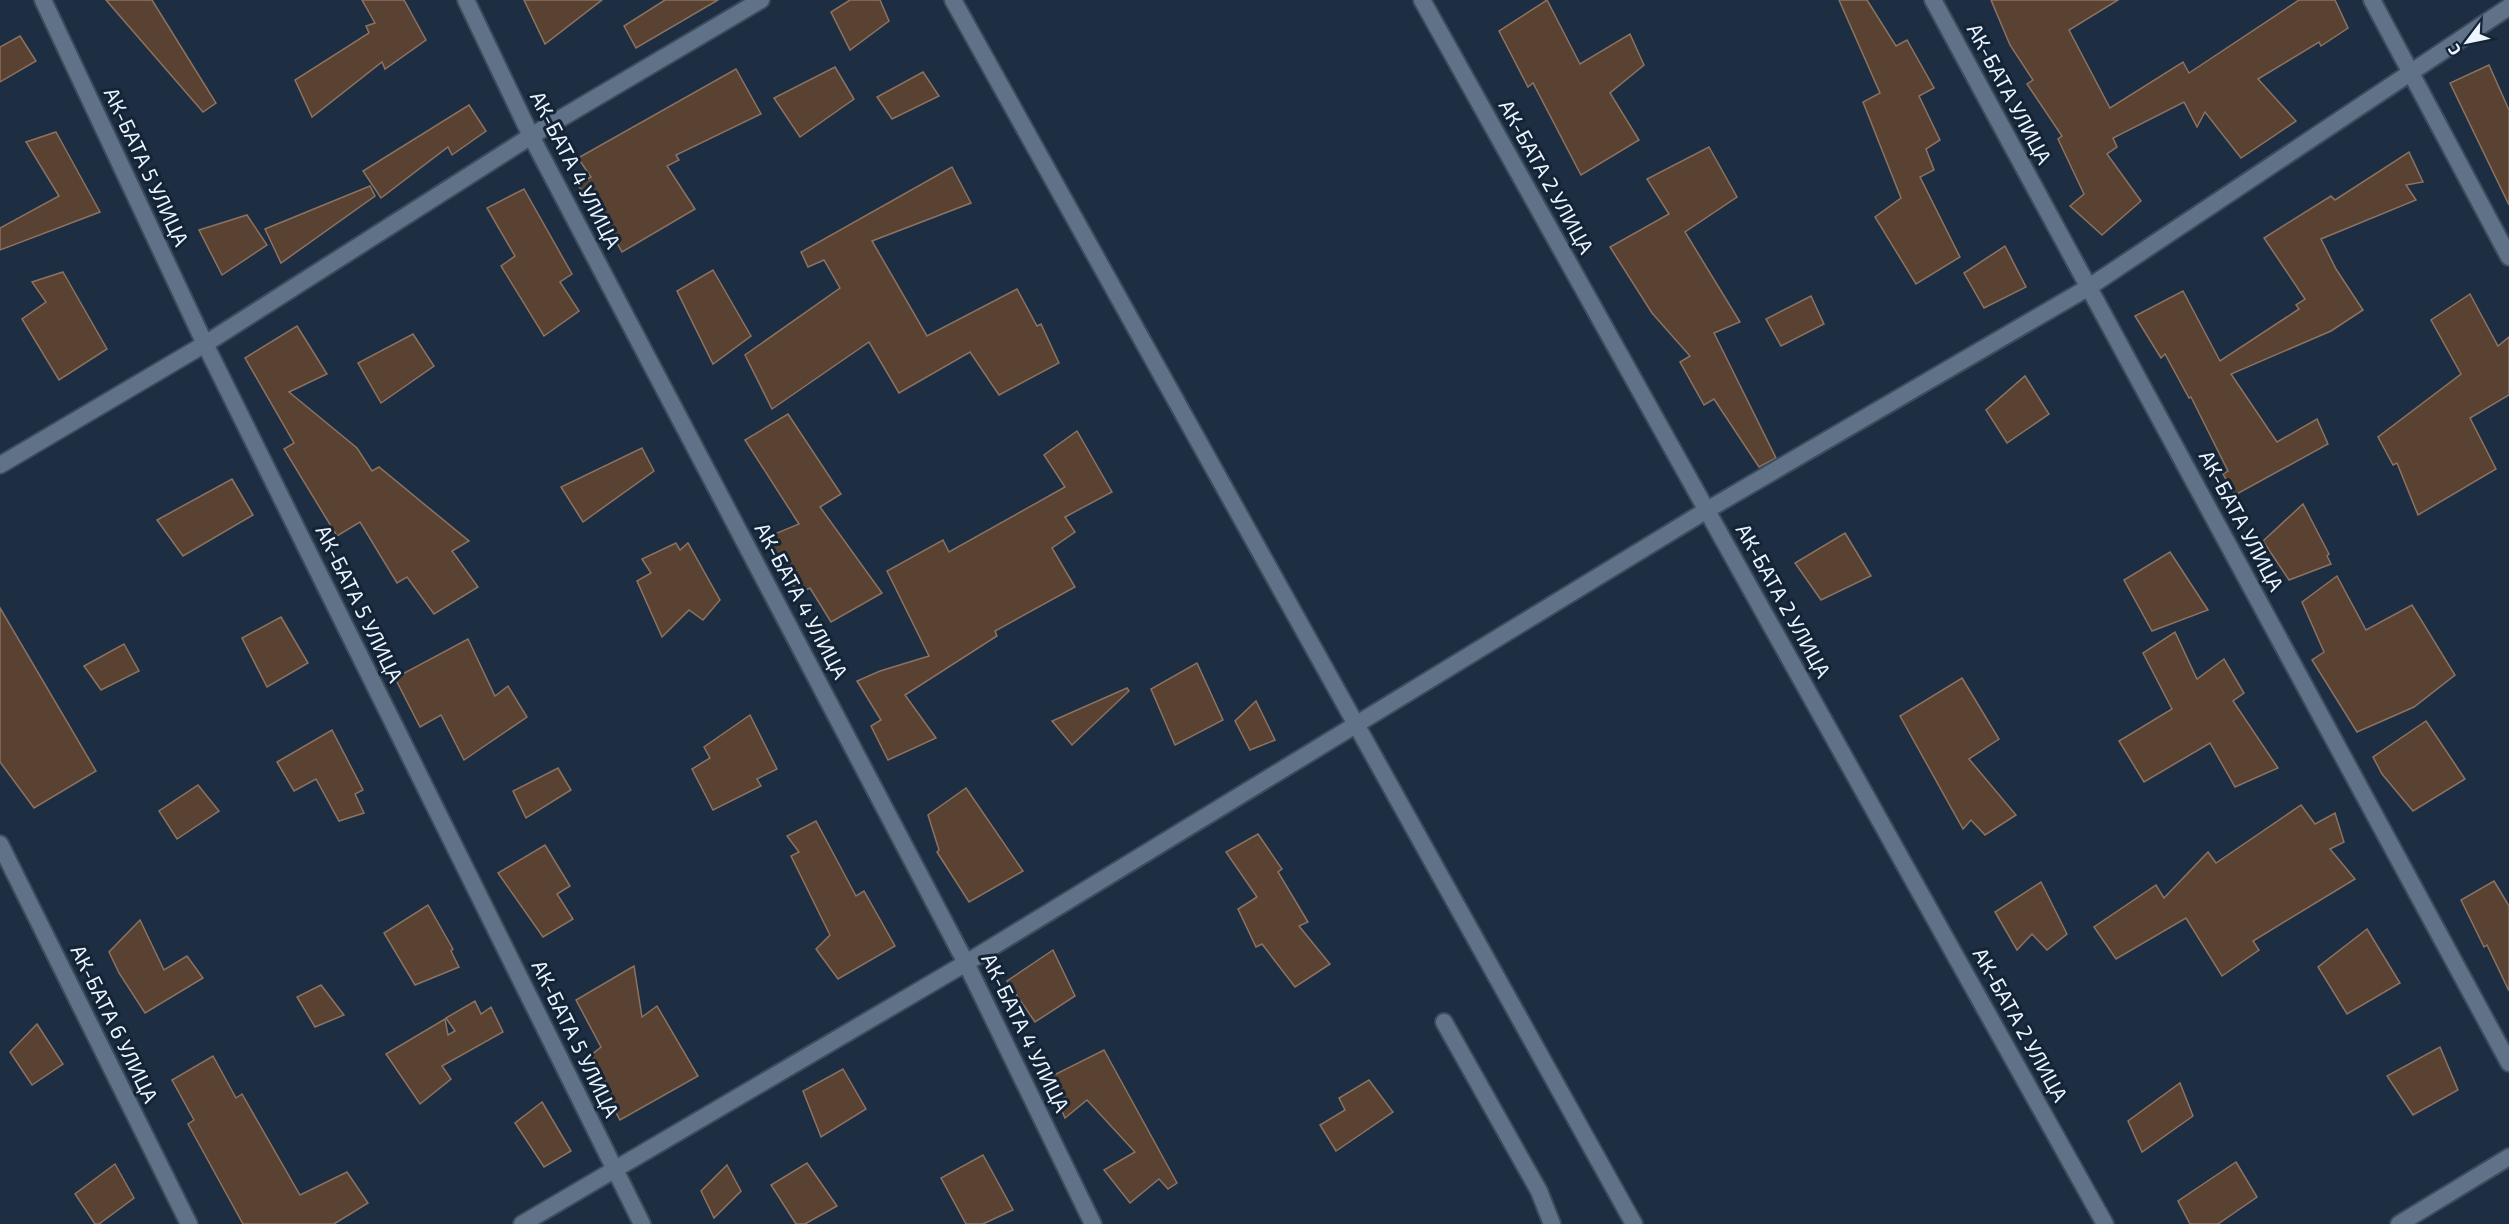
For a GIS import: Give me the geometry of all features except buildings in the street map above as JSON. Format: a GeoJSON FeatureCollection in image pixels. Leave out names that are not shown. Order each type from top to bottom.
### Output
{"type":"FeatureCollection","features":[{"type":"Feature","properties":{"kind":"street","name":"АК-БАТА 5 УЛИЦА"},"geometry":{"type":"LineString","coordinates":[[42,0],[205,344],[642,1224]]}},
{"type":"Feature","properties":{"kind":"street","name":"АК-БАТА 4 УЛИЦА"},"geometry":{"type":"LineString","coordinates":[[465,0],[531,136],[966,963],[1093,1224]]}},
{"type":"Feature","properties":{"kind":"street"},"geometry":{"type":"LineString","coordinates":[[0,465],[205,344],[531,136],[761,0]]}},
{"type":"Feature","properties":{"kind":"street"},"geometry":{"type":"LineString","coordinates":[[953,0],[1358,724],[1634,1224]]}},
{"type":"Feature","properties":{"kind":"street","name":"АК-БАТА 2 УЛИЦА"},"geometry":{"type":"LineString","coordinates":[[1422,0],[2105,1224]]}},
{"type":"Feature","properties":{"kind":"street","name":"АК-БАТА УЛИЦА"},"geometry":{"type":"LineString","coordinates":[[1933,0],[2509,1063]]}},
{"type":"Feature","properties":{"kind":"street"},"geometry":{"type":"LineString","coordinates":[[2372,0],[2509,257]]}},
{"type":"Feature","properties":{"kind":"street"},"geometry":{"type":"LineString","coordinates":[[522,1224],[966,963],[1707,510],[2089,287],[2509,7]]}},
{"type":"Feature","properties":{"kind":"street","name":"АК-БАТА 6 УЛИЦА"},"geometry":{"type":"LineString","coordinates":[[0,844],[189,1224]]}},
{"type":"Feature","properties":{"kind":"street"},"geometry":{"type":"LineString","coordinates":[[1444,1022],[1539,1191],[1552,1224]]}},
{"type":"Feature","properties":{"kind":"street"},"geometry":{"type":"LineString","coordinates":[[2399,1224],[2509,1156]]}}]}
